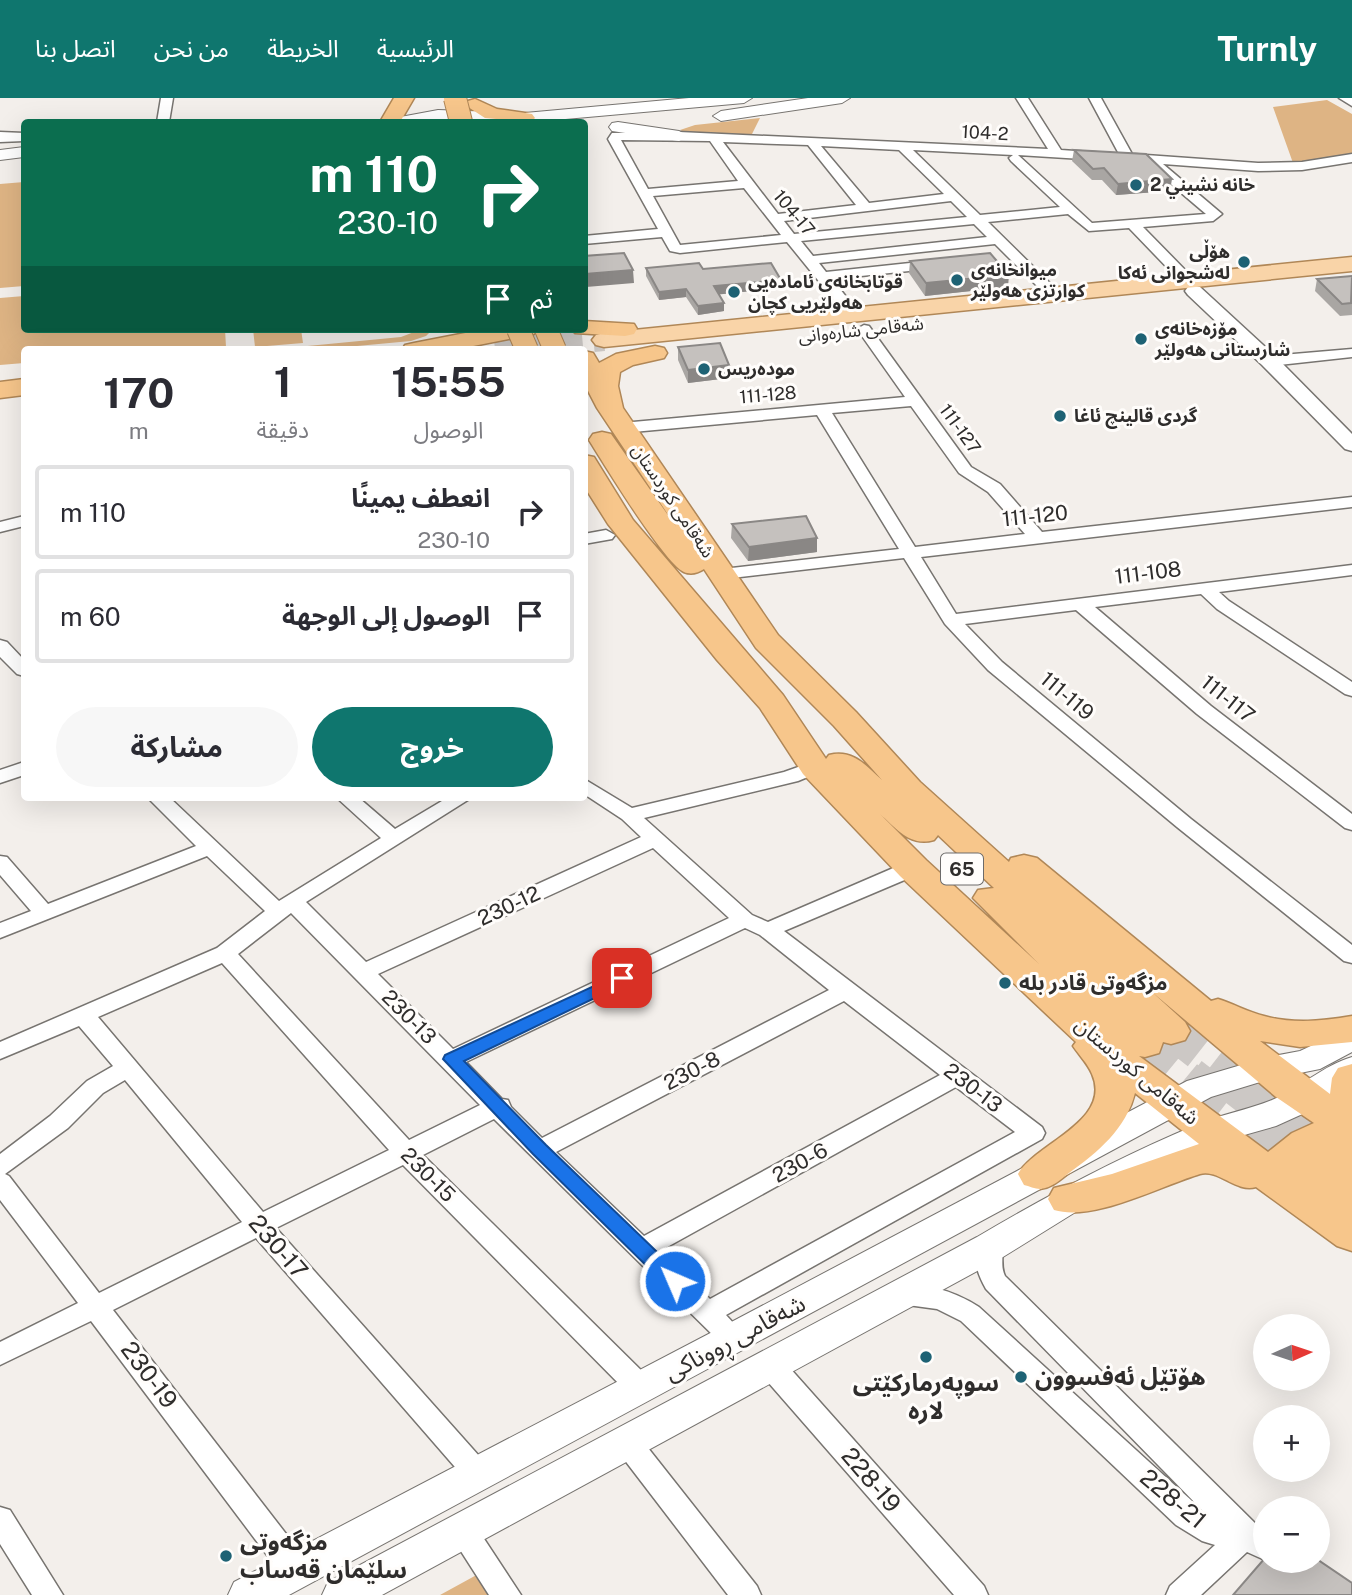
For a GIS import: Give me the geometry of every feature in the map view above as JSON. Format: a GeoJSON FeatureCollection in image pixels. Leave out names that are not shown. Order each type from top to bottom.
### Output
{"type":"FeatureCollection","features":[{"type":"Feature","properties":{"kind":"highway"},"geometry":{"type":"LineString","coordinates":[[403,119],[405,98]]}},
{"type":"Feature","properties":{"kind":"highway"},"geometry":{"type":"LineString","coordinates":[[432,98],[436,119]]}},
{"type":"Feature","properties":{"kind":"highway"},"geometry":{"type":"LineString","coordinates":[[455,98],[475,113],[525,117]]}},
{"type":"Feature","properties":{"kind":"highway"},"geometry":{"type":"LineString","coordinates":[[427,346],[438,342],[449,333]]}},
{"type":"Feature","properties":{"kind":"highway"},"geometry":{"type":"LineString","coordinates":[[442,346],[510,333]]}},
{"type":"Feature","properties":{"kind":"highway"},"geometry":{"type":"LineString","coordinates":[[606,415],[605,386],[608,369],[625,359],[655,352]]}},
{"type":"Feature","properties":{"kind":"highway","name":"شەقامی کوردستان"},"geometry":{"type":"LineString","coordinates":[[588,368],[606,415],[655,520],[707,583],[845,719],[908,789],[1158,1037],[772,702],[728,653],[604,533],[588,512]]}},
{"type":"Feature","properties":{"kind":"highway"},"geometry":{"type":"LineString","coordinates":[[0,393],[21,388]]}},
{"type":"Feature","properties":{"kind":"highway"},"geometry":{"type":"LineString","coordinates":[[0,393],[21,393]]}},
{"type":"Feature","properties":{"kind":"highway"},"geometry":{"type":"LineString","coordinates":[[0,408],[21,404]]}},
{"type":"Feature","properties":{"kind":"highway"},"geometry":{"type":"LineString","coordinates":[[0,408],[21,409]]}},
{"type":"Feature","properties":{"kind":"highway","name":"شەقامی کوردستان"},"geometry":{"type":"LineString","coordinates":[[606,415],[723,574],[767,641]]}},
{"type":"Feature","properties":{"kind":"highway","name":"شەقامی کوردستان"},"geometry":{"type":"LineString","coordinates":[[588,477],[604,533]]}},
{"type":"Feature","properties":{"kind":"highway","name":"شەقامی کوردستان"},"geometry":{"type":"LineString","coordinates":[[772,702],[815,767],[914,868],[1046,994],[1119,1060],[1211,1132],[1352,1235]]}},
{"type":"Feature","properties":{"kind":"highway","name":"شەقامی کوردستان"},"geometry":{"type":"LineString","coordinates":[[845,719],[1307,1099],[1339,1153],[1352,1199]]}},
{"type":"Feature","properties":{"kind":"highway"},"geometry":{"type":"LineString","coordinates":[[1046,994],[1124,1051],[1149,1059],[1168,1056],[1198,1039],[1203,1032],[1199,1018],[1171,987]]}},
{"type":"Feature","properties":{"kind":"highway"},"geometry":{"type":"LineString","coordinates":[[1171,987],[1259,1030],[1287,1034],[1352,1029]]}},
{"type":"Feature","properties":{"kind":"highway"},"geometry":{"type":"LineString","coordinates":[[1046,994],[1106,1063],[1114,1079],[1116,1093],[1104,1120],[1089,1136],[1054,1186]]}},
{"type":"Feature","properties":{"kind":"highway"},"geometry":{"type":"LineString","coordinates":[[1352,1078],[1349,1092],[1352,1102]]}},
{"type":"Feature","properties":{"kind":"highway"},"geometry":{"type":"LineString","coordinates":[[1339,1153],[1337,1132],[1321,1135],[1284,1161],[1282,1166],[1287,1178],[1352,1235]]}},
{"type":"Feature","properties":{"kind":"highway"},"geometry":{"type":"LineString","coordinates":[[1054,1186],[1118,1188],[1189,1161],[1212,1158],[1245,1172],[1352,1235]]}},
{"type":"Feature","properties":{"kind":"main road"},"geometry":{"type":"LineString","coordinates":[[588,130],[617,131],[744,98]]}},
{"type":"Feature","properties":{"kind":"main road"},"geometry":{"type":"LineString","coordinates":[[579,119],[790,98]]}},
{"type":"Feature","properties":{"kind":"main road"},"geometry":{"type":"LineString","coordinates":[[588,124],[836,98]]}},
{"type":"Feature","properties":{"kind":"main road"},"geometry":{"type":"LineString","coordinates":[[525,117],[677,115],[799,106],[842,98]]}},
{"type":"Feature","properties":{"kind":"main road"},"geometry":{"type":"LineString","coordinates":[[423,119],[475,113]]}},
{"type":"Feature","properties":{"kind":"main road"},"geometry":{"type":"LineString","coordinates":[[0,155],[21,154]]}},
{"type":"Feature","properties":{"kind":"main road"},"geometry":{"type":"LineString","coordinates":[[0,164],[21,162]]}},
{"type":"Feature","properties":{"kind":"main road","name":"شەقامی شارەوانی"},"geometry":{"type":"LineString","coordinates":[[588,360],[1038,311],[1190,286],[1352,264]]}},
{"type":"Feature","properties":{"kind":"main road","name":"شەقامی شارەوانی"},"geometry":{"type":"LineString","coordinates":[[606,336],[848,308],[1352,275]]}},
{"type":"Feature","properties":{"kind":"main road","name":"شەقامی شارەوانی"},"geometry":{"type":"LineString","coordinates":[[606,336],[1052,293]]}},
{"type":"Feature","properties":{"kind":"main road","name":"شەقامی شارەوانی"},"geometry":{"type":"LineString","coordinates":[[588,331],[606,336],[1134,297]]}},
{"type":"Feature","properties":{"kind":"main road","name":"شەقامی ڕووناکی"},"geometry":{"type":"LineString","coordinates":[[343,1595],[990,1247],[1054,1186],[1174,1102],[1220,1081],[1320,1057],[1352,1038]]}},
{"type":"Feature","properties":{"kind":"main road","name":"شەقامی ڕووناکی"},"geometry":{"type":"LineString","coordinates":[[248,1595],[641,1388],[720,1326],[1054,1186],[1307,1099],[1352,1068]]}},
{"type":"Feature","properties":{"kind":"street"},"geometry":{"type":"LineString","coordinates":[[164,119],[167,98]]}},
{"type":"Feature","properties":{"kind":"street"},"geometry":{"type":"LineString","coordinates":[[1022,98],[1057,153]]}},
{"type":"Feature","properties":{"kind":"street"},"geometry":{"type":"LineString","coordinates":[[1095,98],[1128,158]]}},
{"type":"Feature","properties":{"kind":"street"},"geometry":{"type":"LineString","coordinates":[[1345,98],[1352,102]]}},
{"type":"Feature","properties":{"kind":"street","name":"104-2"},"geometry":{"type":"LineString","coordinates":[[677,115],[714,138],[1057,153],[1258,167],[1301,166],[1352,158]]}},
{"type":"Feature","properties":{"kind":"street"},"geometry":{"type":"LineString","coordinates":[[617,131],[614,139],[675,248],[680,249],[1073,210]]}},
{"type":"Feature","properties":{"kind":"street"},"geometry":{"type":"LineString","coordinates":[[0,137],[21,137]]}},
{"type":"Feature","properties":{"kind":"street","name":"104-17"},"geometry":{"type":"LineString","coordinates":[[714,138],[747,184],[793,237],[848,308]]}},
{"type":"Feature","properties":{"kind":"street"},"geometry":{"type":"LineString","coordinates":[[812,144],[866,208]]}},
{"type":"Feature","properties":{"kind":"street"},"geometry":{"type":"LineString","coordinates":[[902,146],[1052,293]]}},
{"type":"Feature","properties":{"kind":"street"},"geometry":{"type":"LineString","coordinates":[[1015,158],[1089,227],[1213,217],[1215,214],[1149,159]]}},
{"type":"Feature","properties":{"kind":"street"},"geometry":{"type":"LineString","coordinates":[[645,193],[747,184]]}},
{"type":"Feature","properties":{"kind":"street"},"geometry":{"type":"LineString","coordinates":[[775,218],[955,197]]}},
{"type":"Feature","properties":{"kind":"street"},"geometry":{"type":"LineString","coordinates":[[1132,223],[1190,286],[1352,445]]}},
{"type":"Feature","properties":{"kind":"street"},"geometry":{"type":"LineString","coordinates":[[588,240],[667,232]]}},
{"type":"Feature","properties":{"kind":"street"},"geometry":{"type":"LineString","coordinates":[[810,260],[997,240]]}},
{"type":"Feature","properties":{"kind":"street"},"geometry":{"type":"LineString","coordinates":[[990,258],[1014,256]]}},
{"type":"Feature","properties":{"kind":"street"},"geometry":{"type":"LineString","coordinates":[[823,276],[954,262]]}},
{"type":"Feature","properties":{"kind":"street","name":"111-127"},"geometry":{"type":"LineString","coordinates":[[864,329],[965,470],[994,488],[1038,539]]}},
{"type":"Feature","properties":{"kind":"street"},"geometry":{"type":"LineString","coordinates":[[1269,361],[1352,353]]}},
{"type":"Feature","properties":{"kind":"street","name":"111-128"},"geometry":{"type":"LineString","coordinates":[[606,415],[822,410],[916,401]]}},
{"type":"Feature","properties":{"kind":"street","name":"111-119"},"geometry":{"type":"LineString","coordinates":[[822,410],[951,620],[995,666],[1184,823],[1352,956]]}},
{"type":"Feature","properties":{"kind":"street","name":"111-120"},"geometry":{"type":"LineString","coordinates":[[723,574],[911,555],[1352,502]]}},
{"type":"Feature","properties":{"kind":"street"},"geometry":{"type":"LineString","coordinates":[[0,527],[21,522]]}},
{"type":"Feature","properties":{"kind":"street","name":"111-108"},"geometry":{"type":"LineString","coordinates":[[951,620],[1352,570]]}},
{"type":"Feature","properties":{"kind":"street"},"geometry":{"type":"LineString","coordinates":[[1333,573],[1352,587]]}},
{"type":"Feature","properties":{"kind":"street"},"geometry":{"type":"LineString","coordinates":[[1205,588],[1223,605],[1352,690]]}},
{"type":"Feature","properties":{"kind":"street","name":"111-117"},"geometry":{"type":"LineString","coordinates":[[1080,604],[1204,710],[1352,824]]}},
{"type":"Feature","properties":{"kind":"street"},"geometry":{"type":"LineString","coordinates":[[0,646],[21,667]]}},
{"type":"Feature","properties":{"kind":"street"},"geometry":{"type":"LineString","coordinates":[[629,816],[791,776],[815,767]]}},
{"type":"Feature","properties":{"kind":"street"},"geometry":{"type":"LineString","coordinates":[[0,777],[21,769]]}},
{"type":"Feature","properties":{"kind":"street","name":"230-13"},"geometry":{"type":"LineString","coordinates":[[161,801],[210,848],[364,972],[499,1106],[539,1150],[720,1326],[1033,1133],[768,930],[744,920],[629,816],[588,788]]}},
{"type":"Feature","properties":{"kind":"street"},"geometry":{"type":"LineString","coordinates":[[350,801],[393,838]]}},
{"type":"Feature","properties":{"kind":"street"},"geometry":{"type":"LineString","coordinates":[[0,1051],[225,953],[285,907],[456,801]]}},
{"type":"Feature","properties":{"kind":"street","name":"230-12"},"geometry":{"type":"LineString","coordinates":[[364,972],[655,839]]}},
{"type":"Feature","properties":{"kind":"street"},"geometry":{"type":"LineString","coordinates":[[0,931],[210,848]]}},
{"type":"Feature","properties":{"kind":"street"},"geometry":{"type":"LineString","coordinates":[[0,862],[45,914]]}},
{"type":"Feature","properties":{"kind":"street"},"geometry":{"type":"LineString","coordinates":[[768,930],[914,868]]}},
{"type":"Feature","properties":{"kind":"street"},"geometry":{"type":"LineString","coordinates":[[452,1059],[744,920]]}},
{"type":"Feature","properties":{"kind":"street","name":"230-15"},"geometry":{"type":"LineString","coordinates":[[225,953],[405,1152],[641,1388]]}},
{"type":"Feature","properties":{"kind":"street","name":"230-8"},"geometry":{"type":"LineString","coordinates":[[539,1150],[845,991]]}},
{"type":"Feature","properties":{"kind":"street","name":"230-17"},"geometry":{"type":"LineString","coordinates":[[83,1015],[259,1225],[478,1474]]}},
{"type":"Feature","properties":{"kind":"street"},"geometry":{"type":"LineString","coordinates":[[0,1167],[59,1122],[95,1087],[126,1069]]}},
{"type":"Feature","properties":{"kind":"street","name":"230-6"},"geometry":{"type":"LineString","coordinates":[[643,1249],[957,1076]]}},
{"type":"Feature","properties":{"kind":"street"},"geometry":{"type":"LineString","coordinates":[[0,1354],[499,1106]]}},
{"type":"Feature","properties":{"kind":"street","name":"230-19"},"geometry":{"type":"LineString","coordinates":[[0,1182],[296,1570]]}},
{"type":"Feature","properties":{"kind":"street","name":"228-21"},"geometry":{"type":"LineString","coordinates":[[990,1247],[988,1264],[995,1282],[1253,1540]]}},
{"type":"Feature","properties":{"kind":"street","name":"228-21"},"geometry":{"type":"LineString","coordinates":[[899,1296],[930,1296],[970,1314],[1186,1516],[1212,1532],[1253,1542]]}},
{"type":"Feature","properties":{"kind":"street","name":"228-19"},"geometry":{"type":"LineString","coordinates":[[770,1365],[973,1595]]}},
{"type":"Feature","properties":{"kind":"street"},"geometry":{"type":"LineString","coordinates":[[627,1442],[746,1595]]}},
{"type":"Feature","properties":{"kind":"street"},"geometry":{"type":"LineString","coordinates":[[0,1520],[47,1595]]}},
{"type":"Feature","properties":{"kind":"street"},"geometry":{"type":"LineString","coordinates":[[463,1531],[506,1595]]}},
{"type":"Feature","properties":{"kind":"street"},"geometry":{"type":"LineString","coordinates":[[1181,1595],[1253,1543]]}},
{"type":"Feature","properties":{"kind":"shaded area"},"geometry":{"type":"Polygon","coordinates":[[[1327,100],[1352,114],[1352,155],[1293,163],[1273,107],[1327,100]]]}},
{"type":"Feature","properties":{"kind":"shaded area"},"geometry":{"type":"Polygon","coordinates":[[[760,118],[750,138],[687,134],[680,130],[695,125],[760,118]]]}},
{"type":"Feature","properties":{"kind":"shaded area"},"geometry":{"type":"Polygon","coordinates":[[[21,182],[21,286],[0,288],[0,184],[21,182]]]}},
{"type":"Feature","properties":{"kind":"shaded area"},"geometry":{"type":"Polygon","coordinates":[[[21,296],[21,333],[225,333],[226,346],[21,346],[21,363],[0,365],[0,298],[21,296]]]}},
{"type":"Feature","properties":{"kind":"shaded area"},"geometry":{"type":"Polygon","coordinates":[[[253,333],[302,333],[303,343],[255,346],[253,333]]]}},
{"type":"Feature","properties":{"kind":"shaded area"},"geometry":{"type":"Polygon","coordinates":[[[412,333],[429,333],[411,341],[357,346],[308,346],[401,337],[412,333]]]}},
{"type":"Feature","properties":{"kind":"shaded area"},"geometry":{"type":"Polygon","coordinates":[[[482,1572],[496,1595],[440,1595],[482,1572]]]}},
{"type":"Feature","properties":{"kind":"building"},"geometry":{"type":"Polygon","coordinates":[[[1074,150],[1146,154],[1172,179],[1118,184],[1104,168],[1093,169],[1074,150]]]}},
{"type":"Feature","properties":{"kind":"building"},"geometry":{"type":"Polygon","coordinates":[[[624,253],[633,270],[588,274],[588,256],[624,253]]]}},
{"type":"Feature","properties":{"kind":"building"},"geometry":{"type":"Polygon","coordinates":[[[990,253],[1009,275],[926,283],[910,261],[990,253]]]}},
{"type":"Feature","properties":{"kind":"building","name":"قوتابخانەی ئامادەیی هەولێریی کچان"},"geometry":{"type":"Polygon","coordinates":[[[699,263],[703,269],[771,263],[781,280],[714,286],[724,303],[698,306],[686,289],[659,292],[646,268],[699,263]]]}},
{"type":"Feature","properties":{"kind":"building"},"geometry":{"type":"Polygon","coordinates":[[[1352,276],[1351,303],[1342,304],[1317,279],[1352,276]]]}},
{"type":"Feature","properties":{"kind":"building"},"geometry":{"type":"Polygon","coordinates":[[[720,343],[729,365],[688,370],[678,347],[720,343]]]}},
{"type":"Feature","properties":{"kind":"building"},"geometry":{"type":"Polygon","coordinates":[[[806,516],[817,538],[749,547],[732,524],[806,516]]]}},
{"type":"Feature","properties":{"kind":"building"},"geometry":{"type":"Polygon","coordinates":[[[1330,1568],[1352,1583],[1352,1595],[1233,1595],[1253,1572],[1330,1573],[1330,1568]]]}},
{"type":"Feature","properties":{"kind":"tunnel"},"geometry":{"type":"LineString","coordinates":[[539,346],[604,340]]}},
{"type":"Feature","properties":{"kind":"tunnel"},"geometry":{"type":"LineString","coordinates":[[1171,1031],[1235,1081]]}},
{"type":"Feature","properties":{"kind":"tunnel"},"geometry":{"type":"LineString","coordinates":[[1145,1044],[1190,1081]]}},
{"type":"Feature","properties":{"kind":"tunnel"},"geometry":{"type":"LineString","coordinates":[[1188,1079],[1310,1172]]}},
{"type":"Feature","properties":{"kind":"tunnel"},"geometry":{"type":"LineString","coordinates":[[1232,1079],[1331,1156]]}},
{"type":"Feature","properties":{"kind":"place","name":"خانه نشيني 2"},"geometry":{"type":"Point","coordinates":[1136,185]}},
{"type":"Feature","properties":{"kind":"place","name":"هۆڵی لەشجوانی ئەکا"},"geometry":{"type":"Point","coordinates":[1244,262]}},
{"type":"Feature","properties":{"kind":"place","name":"میوانخانەی کوارتزی هەولێر"},"geometry":{"type":"Point","coordinates":[957,280]}},
{"type":"Feature","properties":{"kind":"place","name":"قوتابخانەی ئامادەیی هەولێریی کچان"},"geometry":{"type":"Point","coordinates":[734,292]}},
{"type":"Feature","properties":{"kind":"place","name":"مۆزەخانەی شارستانی هەولێر"},"geometry":{"type":"Point","coordinates":[1141,339]}},
{"type":"Feature","properties":{"kind":"place","name":"مودەریس"},"geometry":{"type":"Point","coordinates":[704,369]}},
{"type":"Feature","properties":{"kind":"place","name":"گردی قالینچ ئاغا"},"geometry":{"type":"Point","coordinates":[1060,416]}},
{"type":"Feature","properties":{"kind":"place","name":"مزگەوتی قادر بلە"},"geometry":{"type":"Point","coordinates":[1005,983]}},
{"type":"Feature","properties":{"kind":"place","name":"سوپەرمارکێتی لارە"},"geometry":{"type":"Point","coordinates":[926,1357]}},
{"type":"Feature","properties":{"kind":"place","name":"هۆتێل ئەفسوون"},"geometry":{"type":"Point","coordinates":[1021,1377]}},
{"type":"Feature","properties":{"kind":"place","name":"مزگەوتی سلێمان قەساب"},"geometry":{"type":"Point","coordinates":[226,1556]}},
{"type":"Feature","properties":{"kind":"route"},"geometry":{"type":"LineString","coordinates":[[622,978],[452,1059],[539,1150],[675,1281]]}}]}
